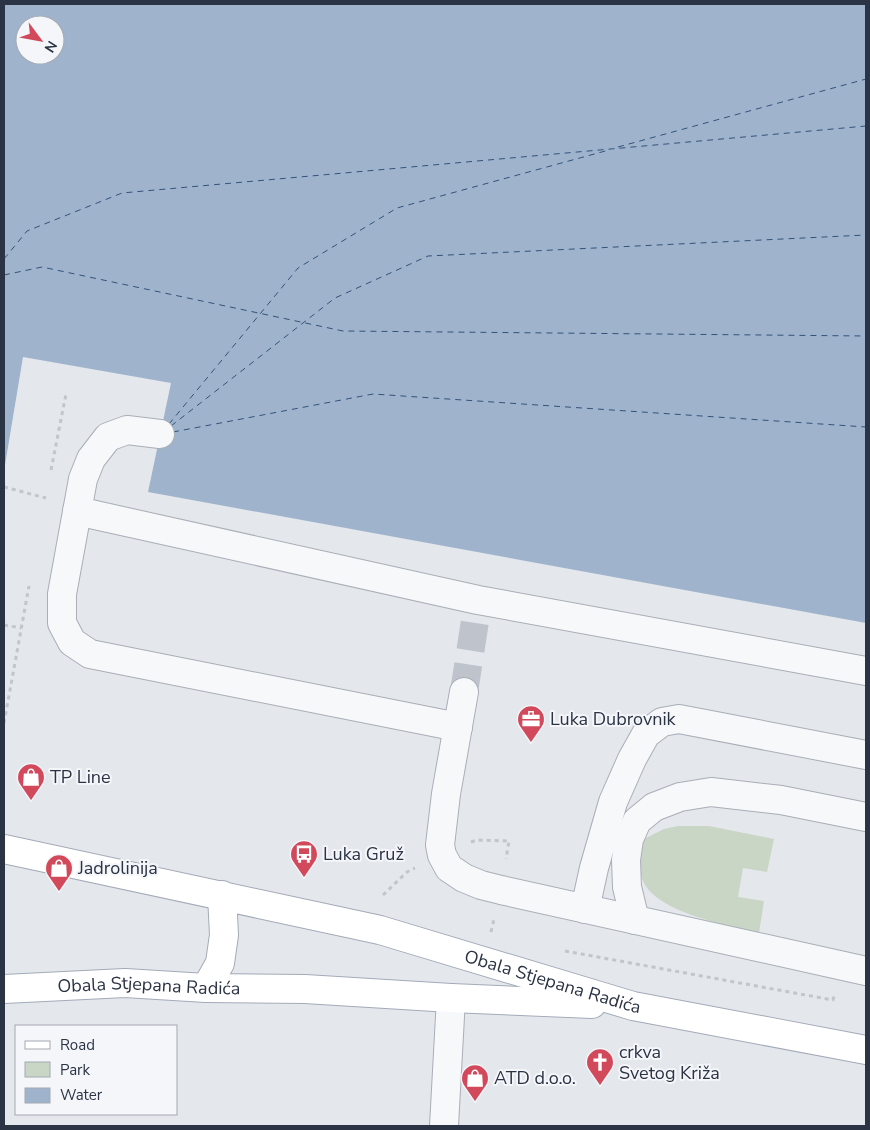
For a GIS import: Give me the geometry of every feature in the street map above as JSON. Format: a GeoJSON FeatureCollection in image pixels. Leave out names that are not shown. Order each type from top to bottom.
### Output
{"type":"FeatureCollection","features":[{"type":"Feature","properties":{"kind":"main road","name":"Obala Stjepana Radića"},"geometry":{"type":"LineString","coordinates":[[4,849],[380,930],[633,1006]]}},
{"type":"Feature","properties":{"kind":"main road"},"geometry":{"type":"LineString","coordinates":[[206,988],[220,963],[224,935],[222,895]]}},
{"type":"Feature","properties":{"kind":"main road","name":"Obala Stjepana Radića"},"geometry":{"type":"LineString","coordinates":[[4,989],[125,983],[206,988],[305,989],[633,1006]]}},
{"type":"Feature","properties":{"kind":"main road"},"geometry":{"type":"LineString","coordinates":[[633,1006],[866,1050]]}},
{"type":"Feature","properties":{"kind":"street"},"geometry":{"type":"LineString","coordinates":[[160,434],[127,430],[108,437],[91,459],[83,479],[62,594],[62,623],[72,642],[90,654],[458,727]]}},
{"type":"Feature","properties":{"kind":"street"},"geometry":{"type":"LineString","coordinates":[[77,511],[477,611],[866,671]]}},
{"type":"Feature","properties":{"kind":"street"},"geometry":{"type":"LineString","coordinates":[[464,692],[446,794],[440,845],[442,855],[450,868],[464,878],[481,885],[585,909],[866,970]]}},
{"type":"Feature","properties":{"kind":"street"},"geometry":{"type":"LineString","coordinates":[[585,909],[612,802],[646,734],[662,722],[679,720],[866,755]]}},
{"type":"Feature","properties":{"kind":"street"},"geometry":{"type":"LineString","coordinates":[[635,920],[627,887],[626,860],[629,839],[637,821],[654,807],[680,797],[711,792],[781,800],[866,817]]}},
{"type":"Feature","properties":{"kind":"street"},"geometry":{"type":"LineString","coordinates":[[444,1126],[451,998]]}},
{"type":"Feature","properties":{"kind":"path"},"geometry":{"type":"LineString","coordinates":[[4,487],[46,498]]}},
{"type":"Feature","properties":{"kind":"path"},"geometry":{"type":"LineString","coordinates":[[4,625],[21,628]]}},
{"type":"Feature","properties":{"kind":"green space"},"geometry":{"type":"Polygon","coordinates":[[[678,826],[709,826],[774,839],[767,872],[743,868],[738,897],[764,901],[759,933],[695,916],[663,901],[651,892],[643,881],[640,870],[640,855],[644,839],[664,829],[678,826]]]}},
{"type":"Feature","properties":{"kind":"water"},"geometry":{"type":"Polygon","coordinates":[[[4,4],[866,4],[866,623],[148,492],[171,383],[23,357],[4,471],[4,4]]]}},
{"type":"Feature","properties":{"kind":"ferry route"},"geometry":{"type":"LineString","coordinates":[[618,147],[866,79]]}},
{"type":"Feature","properties":{"kind":"ferry route"},"geometry":{"type":"LineString","coordinates":[[4,259],[27,231],[122,193],[866,126]]}},
{"type":"Feature","properties":{"kind":"ferry route"},"geometry":{"type":"LineString","coordinates":[[169,424],[298,268],[397,208],[609,150]]}},
{"type":"Feature","properties":{"kind":"ferry route"},"geometry":{"type":"LineString","coordinates":[[171,426],[335,298],[428,256],[866,235]]}},
{"type":"Feature","properties":{"kind":"ferry route"},"geometry":{"type":"LineString","coordinates":[[4,275],[42,267],[343,331],[866,336]]}},
{"type":"Feature","properties":{"kind":"ferry route"},"geometry":{"type":"LineString","coordinates":[[173,432],[373,394],[866,427]]}},
{"type":"Feature","properties":{"kind":"tunnel"},"geometry":{"type":"LineString","coordinates":[[464,692],[475,621]]}},
{"type":"Feature","properties":{"kind":"place","name":"Luka Dubrovnik"},"geometry":{"type":"Point","coordinates":[531,743]}},
{"type":"Feature","properties":{"kind":"place","name":"TP Line"},"geometry":{"type":"Point","coordinates":[31,801]}},
{"type":"Feature","properties":{"kind":"place","name":"Luka Gruž"},"geometry":{"type":"Point","coordinates":[304,878]}},
{"type":"Feature","properties":{"kind":"place","name":"Jadrolinija"},"geometry":{"type":"Point","coordinates":[59,892]}},
{"type":"Feature","properties":{"kind":"place","name":"crkva Svetog Križa"},"geometry":{"type":"Point","coordinates":[600,1086]}},
{"type":"Feature","properties":{"kind":"place","name":"ATD d.o.o."},"geometry":{"type":"Point","coordinates":[475,1102]}}]}
